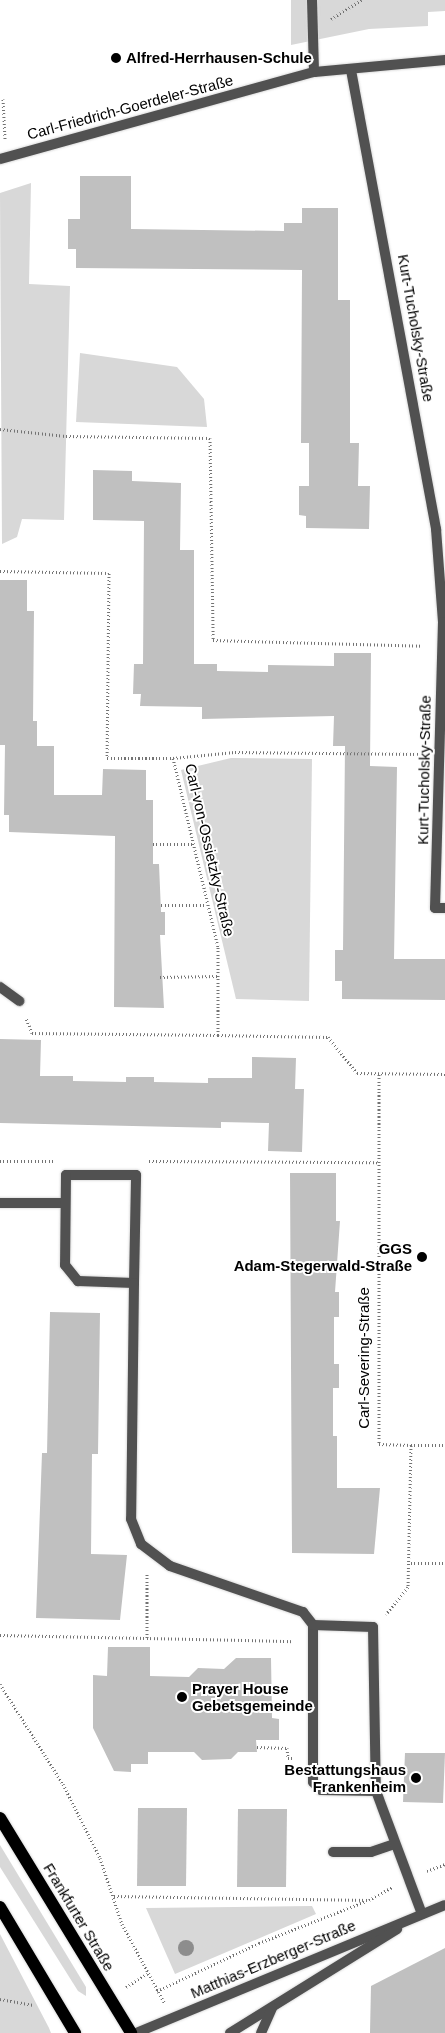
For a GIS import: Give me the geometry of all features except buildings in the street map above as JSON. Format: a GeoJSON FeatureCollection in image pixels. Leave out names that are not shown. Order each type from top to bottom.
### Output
{"type":"FeatureCollection","features":[{"type":"Feature","properties":{"kind":"main road","name":"Frankfurter Straße"},"geometry":{"type":"LineString","coordinates":[[0,1818],[131,2033]]}},
{"type":"Feature","properties":{"kind":"main road"},"geometry":{"type":"LineString","coordinates":[[0,1907],[75,2033]]}},
{"type":"Feature","properties":{"kind":"street"},"geometry":{"type":"LineString","coordinates":[[312,0],[314,72]]}},
{"type":"Feature","properties":{"kind":"street","name":"Carl-Friedrich-Goerdeler-Straße"},"geometry":{"type":"LineString","coordinates":[[3,158],[314,72],[445,60]]}},
{"type":"Feature","properties":{"kind":"street","name":"Kurt-Tucholsky-Straße"},"geometry":{"type":"LineString","coordinates":[[351,70],[436,529],[444,622],[436,908],[445,908]]}},
{"type":"Feature","properties":{"kind":"street"},"geometry":{"type":"LineString","coordinates":[[0,987],[19,1001]]}},
{"type":"Feature","properties":{"kind":"street"},"geometry":{"type":"LineString","coordinates":[[134,1282],[78,1281],[65,1264],[66,1175],[136,1175],[130,1519],[148,1550],[170,1566],[303,1612],[313,1625],[313,1782],[321,1790],[376,1791]]}},
{"type":"Feature","properties":{"kind":"street"},"geometry":{"type":"LineString","coordinates":[[0,1203],[65,1203]]}},
{"type":"Feature","properties":{"kind":"street"},"geometry":{"type":"LineString","coordinates":[[313,1625],[373,1627],[376,1791],[394,1844],[422,1914]]}},
{"type":"Feature","properties":{"kind":"street"},"geometry":{"type":"LineString","coordinates":[[333,1852],[371,1852],[394,1844]]}},
{"type":"Feature","properties":{"kind":"street","name":"Matthias-Erzberger-Straße"},"geometry":{"type":"LineString","coordinates":[[136,2033],[445,1904]]}},
{"type":"Feature","properties":{"kind":"street","name":"Matthias-Erzberger-Straße"},"geometry":{"type":"LineString","coordinates":[[230,2033],[422,1914]]}},
{"type":"Feature","properties":{"kind":"street"},"geometry":{"type":"LineString","coordinates":[[261,2033],[272,2008]]}},
{"type":"Feature","properties":{"kind":"path"},"geometry":{"type":"LineString","coordinates":[[312,26],[340,15],[361,0]]}},
{"type":"Feature","properties":{"kind":"path"},"geometry":{"type":"LineString","coordinates":[[3,99],[3,158]]}},
{"type":"Feature","properties":{"kind":"path"},"geometry":{"type":"LineString","coordinates":[[0,429],[66,436],[210,438],[213,640],[442,646]]}},
{"type":"Feature","properties":{"kind":"path","name":"Carl-von-Ossietzky-Straße"},"geometry":{"type":"LineString","coordinates":[[0,571],[108,573],[107,758],[173,758],[218,948],[218,1035]]}},
{"type":"Feature","properties":{"kind":"path"},"geometry":{"type":"LineString","coordinates":[[173,758],[234,752],[439,754]]}},
{"type":"Feature","properties":{"kind":"path"},"geometry":{"type":"LineString","coordinates":[[153,844],[193,844]]}},
{"type":"Feature","properties":{"kind":"path"},"geometry":{"type":"LineString","coordinates":[[161,905],[208,904]]}},
{"type":"Feature","properties":{"kind":"path"},"geometry":{"type":"LineString","coordinates":[[160,977],[218,976]]}},
{"type":"Feature","properties":{"kind":"path"},"geometry":{"type":"LineString","coordinates":[[19,1001],[32,1032],[328,1037],[357,1073],[445,1074]]}},
{"type":"Feature","properties":{"kind":"path","name":"Carl-Severing-Straße"},"geometry":{"type":"LineString","coordinates":[[379,1074],[379,1444],[410,1445]]}},
{"type":"Feature","properties":{"kind":"path"},"geometry":{"type":"LineString","coordinates":[[0,1161],[59,1161]]}},
{"type":"Feature","properties":{"kind":"path"},"geometry":{"type":"LineString","coordinates":[[146,1161],[378,1162]]}},
{"type":"Feature","properties":{"kind":"path"},"geometry":{"type":"LineString","coordinates":[[373,1627],[408,1587],[411,1563],[410,1445],[445,1445]]}},
{"type":"Feature","properties":{"kind":"path"},"geometry":{"type":"LineString","coordinates":[[147,1638],[148,1550]]}},
{"type":"Feature","properties":{"kind":"path"},"geometry":{"type":"LineString","coordinates":[[411,1563],[445,1563]]}},
{"type":"Feature","properties":{"kind":"path"},"geometry":{"type":"LineString","coordinates":[[0,1635],[313,1641]]}},
{"type":"Feature","properties":{"kind":"path"},"geometry":{"type":"LineString","coordinates":[[0,1684],[63,1784],[100,1858],[113,1896],[157,1991],[173,2017]]}},
{"type":"Feature","properties":{"kind":"path"},"geometry":{"type":"LineString","coordinates":[[256,1748],[288,1748],[288,1758],[313,1758]]}},
{"type":"Feature","properties":{"kind":"path"},"geometry":{"type":"LineString","coordinates":[[157,1991],[259,1943],[369,1900],[408,1878]]}},
{"type":"Feature","properties":{"kind":"path"},"geometry":{"type":"LineString","coordinates":[[113,1896],[369,1900]]}},
{"type":"Feature","properties":{"kind":"path"},"geometry":{"type":"LineString","coordinates":[[0,1999],[33,2004]]}},
{"type":"Feature","properties":{"kind":"shaded area"},"geometry":{"type":"Polygon","coordinates":[[[291,0],[445,0],[445,11],[428,12],[428,26],[369,29],[291,45],[291,0]]]}},
{"type":"Feature","properties":{"kind":"shaded area"},"geometry":{"type":"Polygon","coordinates":[[[31,183],[29,284],[70,286],[64,520],[22,519],[17,537],[2,544],[0,193],[31,183]]]}},
{"type":"Feature","properties":{"kind":"shaded area"},"geometry":{"type":"Polygon","coordinates":[[[80,353],[177,367],[204,399],[207,427],[76,422],[80,353]]]}},
{"type":"Feature","properties":{"kind":"shaded area"},"geometry":{"type":"Polygon","coordinates":[[[231,758],[312,759],[309,1001],[236,999],[181,770],[231,758]]]}},
{"type":"Feature","properties":{"kind":"shaded area"},"geometry":{"type":"Polygon","coordinates":[[[0,1845],[86,1987],[86,1996],[78,1991],[0,1867],[0,1845]]]}},
{"type":"Feature","properties":{"kind":"shaded area"},"geometry":{"type":"Polygon","coordinates":[[[312,1906],[316,1914],[175,1974],[146,1908],[312,1906]]]}},
{"type":"Feature","properties":{"kind":"shaded area"},"geometry":{"type":"Polygon","coordinates":[[[0,1934],[49,2028],[51,2033],[0,2033],[0,1934]]]}},
{"type":"Feature","properties":{"kind":"place","name":"Alfred-Herrhausen-Schule"},"geometry":{"type":"Point","coordinates":[116,58]}},
{"type":"Feature","properties":{"kind":"place","name":"GGS Adam-Stegerwald-Straße"},"geometry":{"type":"Point","coordinates":[422,1257]}},
{"type":"Feature","properties":{"kind":"place","name":"Prayer House Gebetsgemeinde"},"geometry":{"type":"Point","coordinates":[182,1697]}},
{"type":"Feature","properties":{"kind":"place","name":"Bestattungshaus Frankenheim"},"geometry":{"type":"Point","coordinates":[416,1778]}}]}
